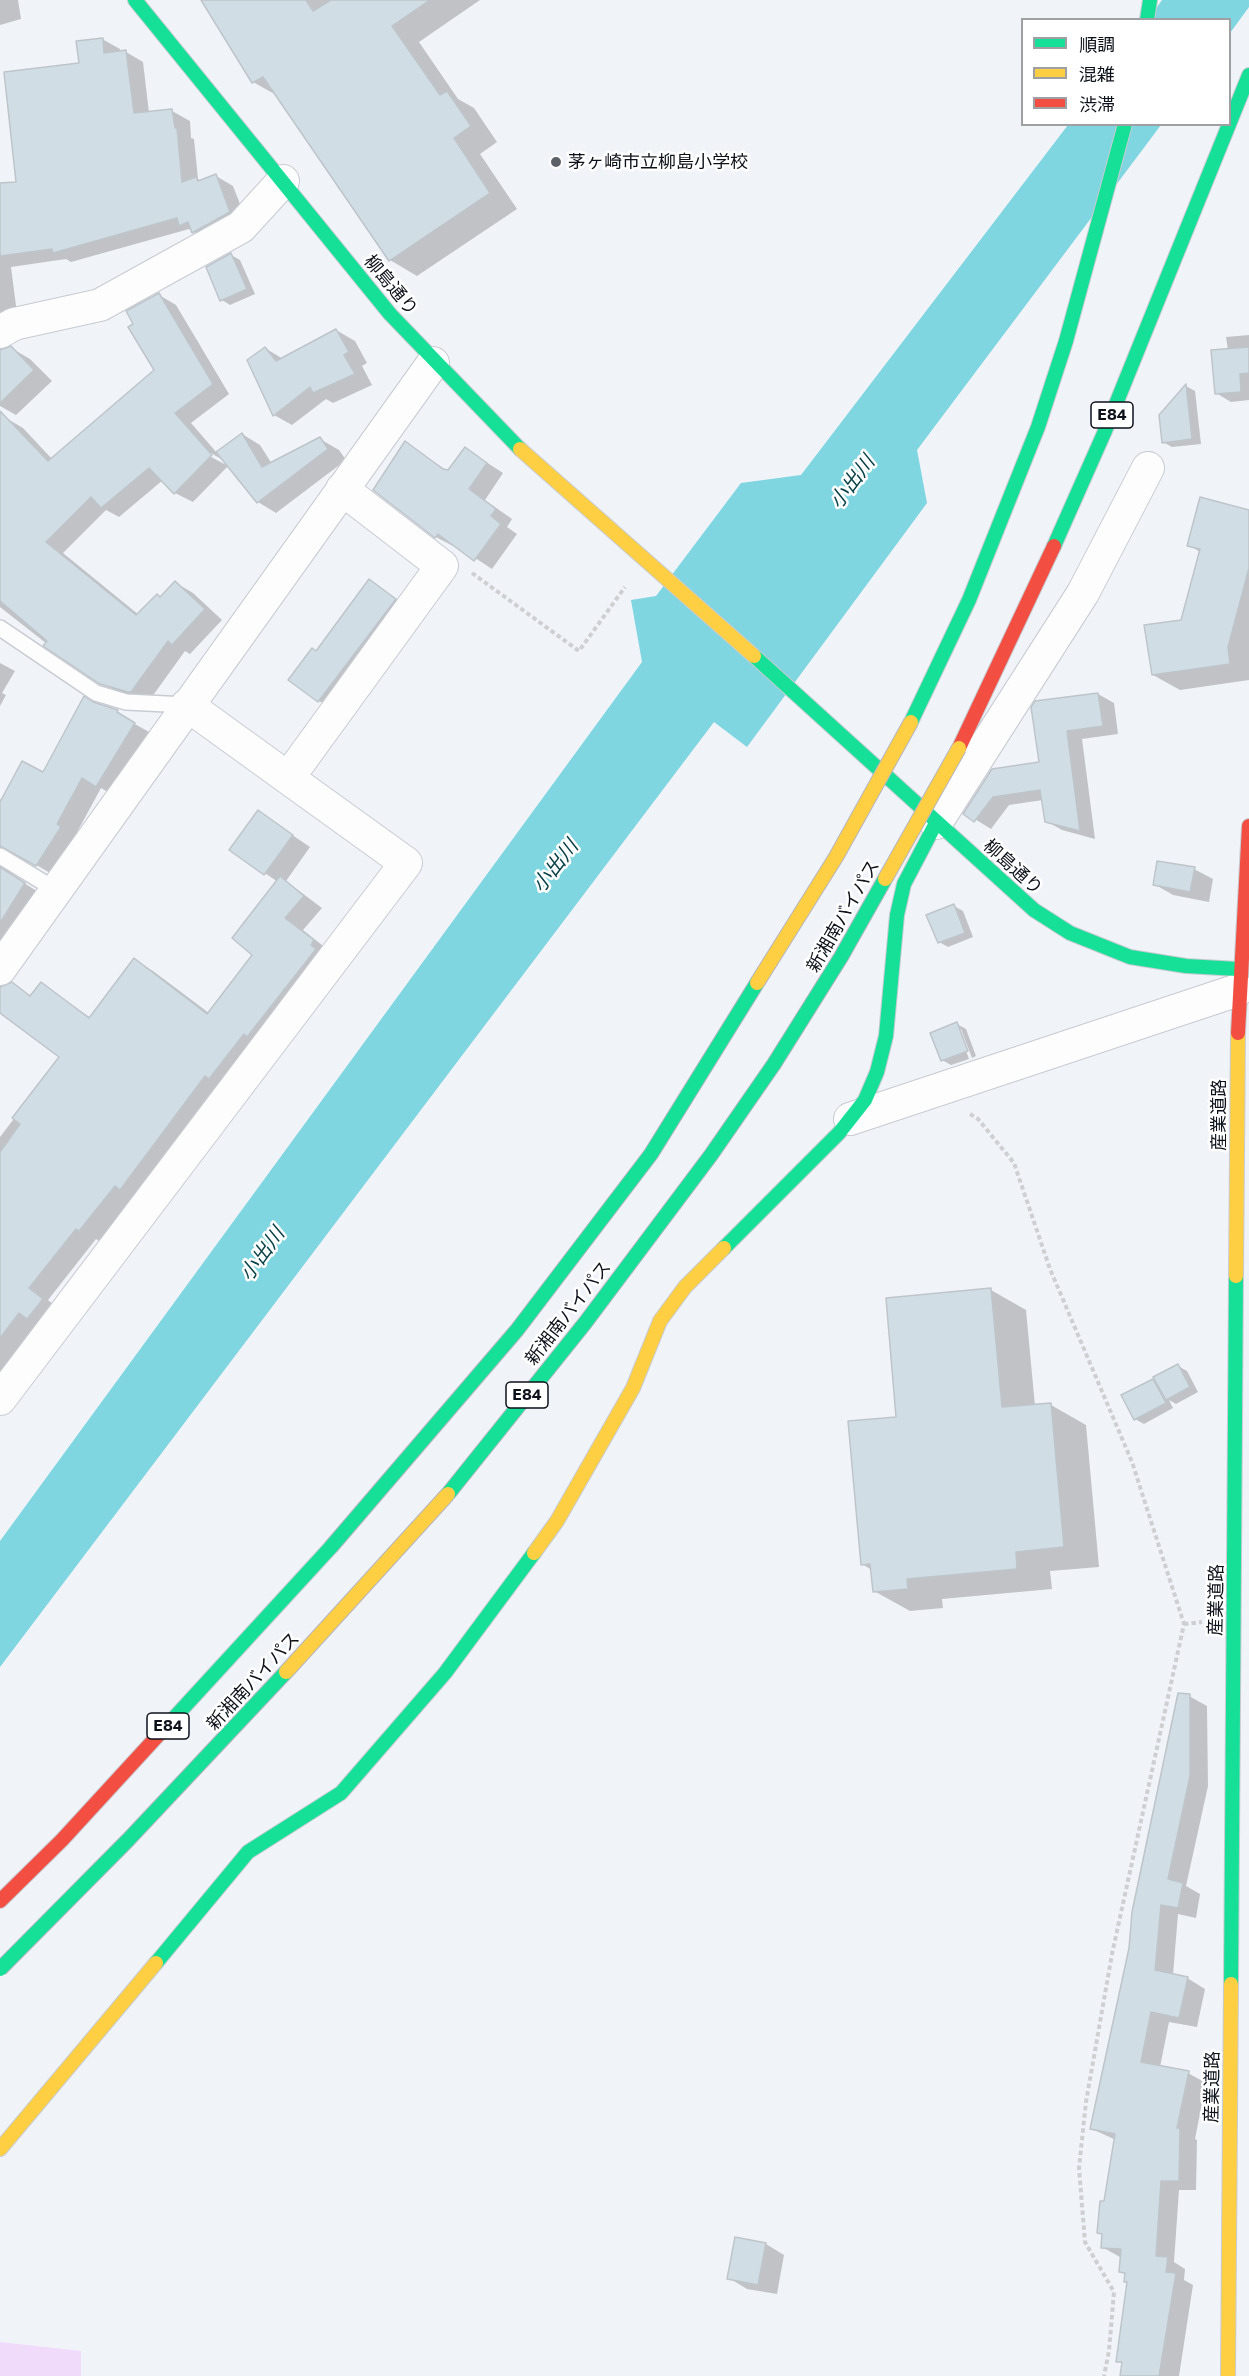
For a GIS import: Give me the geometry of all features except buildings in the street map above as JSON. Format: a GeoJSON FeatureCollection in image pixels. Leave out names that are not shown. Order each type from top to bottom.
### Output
{"type":"FeatureCollection","features":[{"type":"Feature","properties":{"kind":"main road","name":"柳島通り"},"geometry":{"type":"LineString","coordinates":[[135,0],[390,314],[507,438],[885,773],[936,823],[1034,910],[1070,933],[1130,957],[1242,976]]}},
{"type":"Feature","properties":{"kind":"main road"},"geometry":{"type":"LineString","coordinates":[[1147,18],[1150,0]]}},
{"type":"Feature","properties":{"kind":"main road","name":"新湘南バイパス"},"geometry":{"type":"LineString","coordinates":[[1231,120],[1249,75]]}},
{"type":"Feature","properties":{"kind":"main road","name":"新湘南バイパス"},"geometry":{"type":"LineString","coordinates":[[0,1901],[62,1840],[331,1547],[517,1330],[651,1154],[837,857],[911,722],[969,600],[1038,427],[1066,341],[1124,126]]}},
{"type":"Feature","properties":{"kind":"main road","name":"新湘南バイパス"},"geometry":{"type":"LineString","coordinates":[[0,1969],[128,1840],[333,1622],[459,1482],[570,1342],[711,1155],[774,1064],[841,957],[959,748],[1035,590],[1105,431],[1228,126]]}},
{"type":"Feature","properties":{"kind":"main road"},"geometry":{"type":"LineString","coordinates":[[0,2149],[248,1852],[341,1792],[445,1673],[557,1521],[633,1389],[660,1321],[685,1287],[865,1101],[878,1072],[886,1036],[897,915],[904,884],[936,823]]}},
{"type":"Feature","properties":{"kind":"main road","name":"産業道路"},"geometry":{"type":"LineString","coordinates":[[1228,2376],[1242,1686],[1242,976],[1249,826]]}},
{"type":"Feature","properties":{"kind":"street"},"geometry":{"type":"LineString","coordinates":[[0,332],[14,324],[100,305],[240,227],[283,181]]}},
{"type":"Feature","properties":{"kind":"street"},"geometry":{"type":"LineString","coordinates":[[0,969],[434,363]]}},
{"type":"Feature","properties":{"kind":"street"},"geometry":{"type":"LineString","coordinates":[[936,823],[1083,593],[1148,468]]}},
{"type":"Feature","properties":{"kind":"street"},"geometry":{"type":"LineString","coordinates":[[288,778],[442,566],[342,489]]}},
{"type":"Feature","properties":{"kind":"street"},"geometry":{"type":"LineString","coordinates":[[0,1399],[406,863],[187,705]]}},
{"type":"Feature","properties":{"kind":"street"},"geometry":{"type":"LineString","coordinates":[[850,1119],[934,1091],[1242,976]]}},
{"type":"Feature","properties":{"kind":"lane"},"geometry":{"type":"LineString","coordinates":[[0,628],[96,693],[126,702],[187,705]]}},
{"type":"Feature","properties":{"kind":"lane"},"geometry":{"type":"LineString","coordinates":[[0,856],[56,890]]}},
{"type":"Feature","properties":{"kind":"path"},"geometry":{"type":"LineString","coordinates":[[442,566],[463,566],[579,651],[648,562]]}},
{"type":"Feature","properties":{"kind":"path"},"geometry":{"type":"LineString","coordinates":[[934,1091],[978,1119],[1014,1163],[1050,1269],[1132,1462],[1184,1624],[1112,1954],[1086,2102],[1079,2168],[1084,2242],[1114,2292],[1109,2350],[1104,2376]]}},
{"type":"Feature","properties":{"kind":"shaded area"},"geometry":{"type":"Polygon","coordinates":[[[0,2342],[81,2351],[81,2376],[0,2376],[0,2342]]]}},
{"type":"Feature","properties":{"kind":"water"},"geometry":{"type":"Polygon","coordinates":[[[1162,0],[1249,0],[1249,7],[1231,32],[1231,18],[1149,18],[1162,0]]]}},
{"type":"Feature","properties":{"kind":"water","name":"小出川"},"geometry":{"type":"Polygon","coordinates":[[[1067,126],[1160,126],[917,450],[927,503],[747,747],[714,722],[0,1667],[0,1541],[642,662],[631,600],[656,596],[741,483],[801,475],[1067,126]]]}},
{"type":"Feature","properties":{"kind":"traffic: fast"},"geometry":{"type":"LineString","coordinates":[[135,0],[390,314],[520,449]]}},
{"type":"Feature","properties":{"kind":"traffic: fast"},"geometry":{"type":"LineString","coordinates":[[1147,18],[1150,0]]}},
{"type":"Feature","properties":{"kind":"traffic: fast"},"geometry":{"type":"LineString","coordinates":[[1231,120],[1249,75]]}},
{"type":"Feature","properties":{"kind":"traffic: fast"},"geometry":{"type":"LineString","coordinates":[[911,722],[969,600],[1038,427],[1066,341],[1124,126]]}},
{"type":"Feature","properties":{"kind":"traffic: fast"},"geometry":{"type":"LineString","coordinates":[[1054,546],[1105,431],[1228,126]]}},
{"type":"Feature","properties":{"kind":"traffic: fast"},"geometry":{"type":"LineString","coordinates":[[754,656],[1034,910],[1070,933],[1130,957],[1186,966],[1238,969]]}},
{"type":"Feature","properties":{"kind":"traffic: fast"},"geometry":{"type":"LineString","coordinates":[[724,1248],[839,1133],[865,1100],[877,1072],[886,1036],[897,915],[904,884],[936,823]]}},
{"type":"Feature","properties":{"kind":"traffic: fast"},"geometry":{"type":"LineString","coordinates":[[448,1494],[585,1323],[711,1155],[774,1064],[841,957],[885,879]]}},
{"type":"Feature","properties":{"kind":"traffic: fast"},"geometry":{"type":"LineString","coordinates":[[331,1547],[517,1330],[651,1154],[757,983]]}},
{"type":"Feature","properties":{"kind":"traffic: fast"},"geometry":{"type":"LineString","coordinates":[[1231,1984],[1236,1276]]}},
{"type":"Feature","properties":{"kind":"traffic: fast"},"geometry":{"type":"LineString","coordinates":[[163,1730],[331,1547]]}},
{"type":"Feature","properties":{"kind":"traffic: fast"},"geometry":{"type":"LineString","coordinates":[[156,1963],[248,1852],[341,1793],[445,1673],[534,1553]]}},
{"type":"Feature","properties":{"kind":"traffic: fast"},"geometry":{"type":"LineString","coordinates":[[0,1969],[128,1840],[286,1672]]}},
{"type":"Feature","properties":{"kind":"traffic: slow"},"geometry":{"type":"LineString","coordinates":[[520,449],[754,656]]}},
{"type":"Feature","properties":{"kind":"traffic: slow"},"geometry":{"type":"LineString","coordinates":[[757,983],[836,857],[911,722]]}},
{"type":"Feature","properties":{"kind":"traffic: slow"},"geometry":{"type":"LineString","coordinates":[[885,879],[959,748]]}},
{"type":"Feature","properties":{"kind":"traffic: slow"},"geometry":{"type":"LineString","coordinates":[[1236,1276],[1238,1033]]}},
{"type":"Feature","properties":{"kind":"traffic: slow"},"geometry":{"type":"LineString","coordinates":[[534,1553],[557,1521],[633,1388],[660,1321],[685,1287],[724,1248]]}},
{"type":"Feature","properties":{"kind":"traffic: slow"},"geometry":{"type":"LineString","coordinates":[[286,1672],[448,1494]]}},
{"type":"Feature","properties":{"kind":"traffic: slow"},"geometry":{"type":"LineString","coordinates":[[0,2149],[156,1963]]}},
{"type":"Feature","properties":{"kind":"traffic: slow"},"geometry":{"type":"LineString","coordinates":[[1228,2376],[1231,1984]]}},
{"type":"Feature","properties":{"kind":"traffic: jam"},"geometry":{"type":"LineString","coordinates":[[959,748],[1054,546]]}},
{"type":"Feature","properties":{"kind":"traffic: jam"},"geometry":{"type":"LineString","coordinates":[[1238,1033],[1249,826]]}},
{"type":"Feature","properties":{"kind":"traffic: jam"},"geometry":{"type":"LineString","coordinates":[[0,1901],[62,1840],[163,1730]]}},
{"type":"Feature","properties":{"kind":"place","name":"茅ヶ崎市立柳島小学校"},"geometry":{"type":"Point","coordinates":[556,162]}}]}
